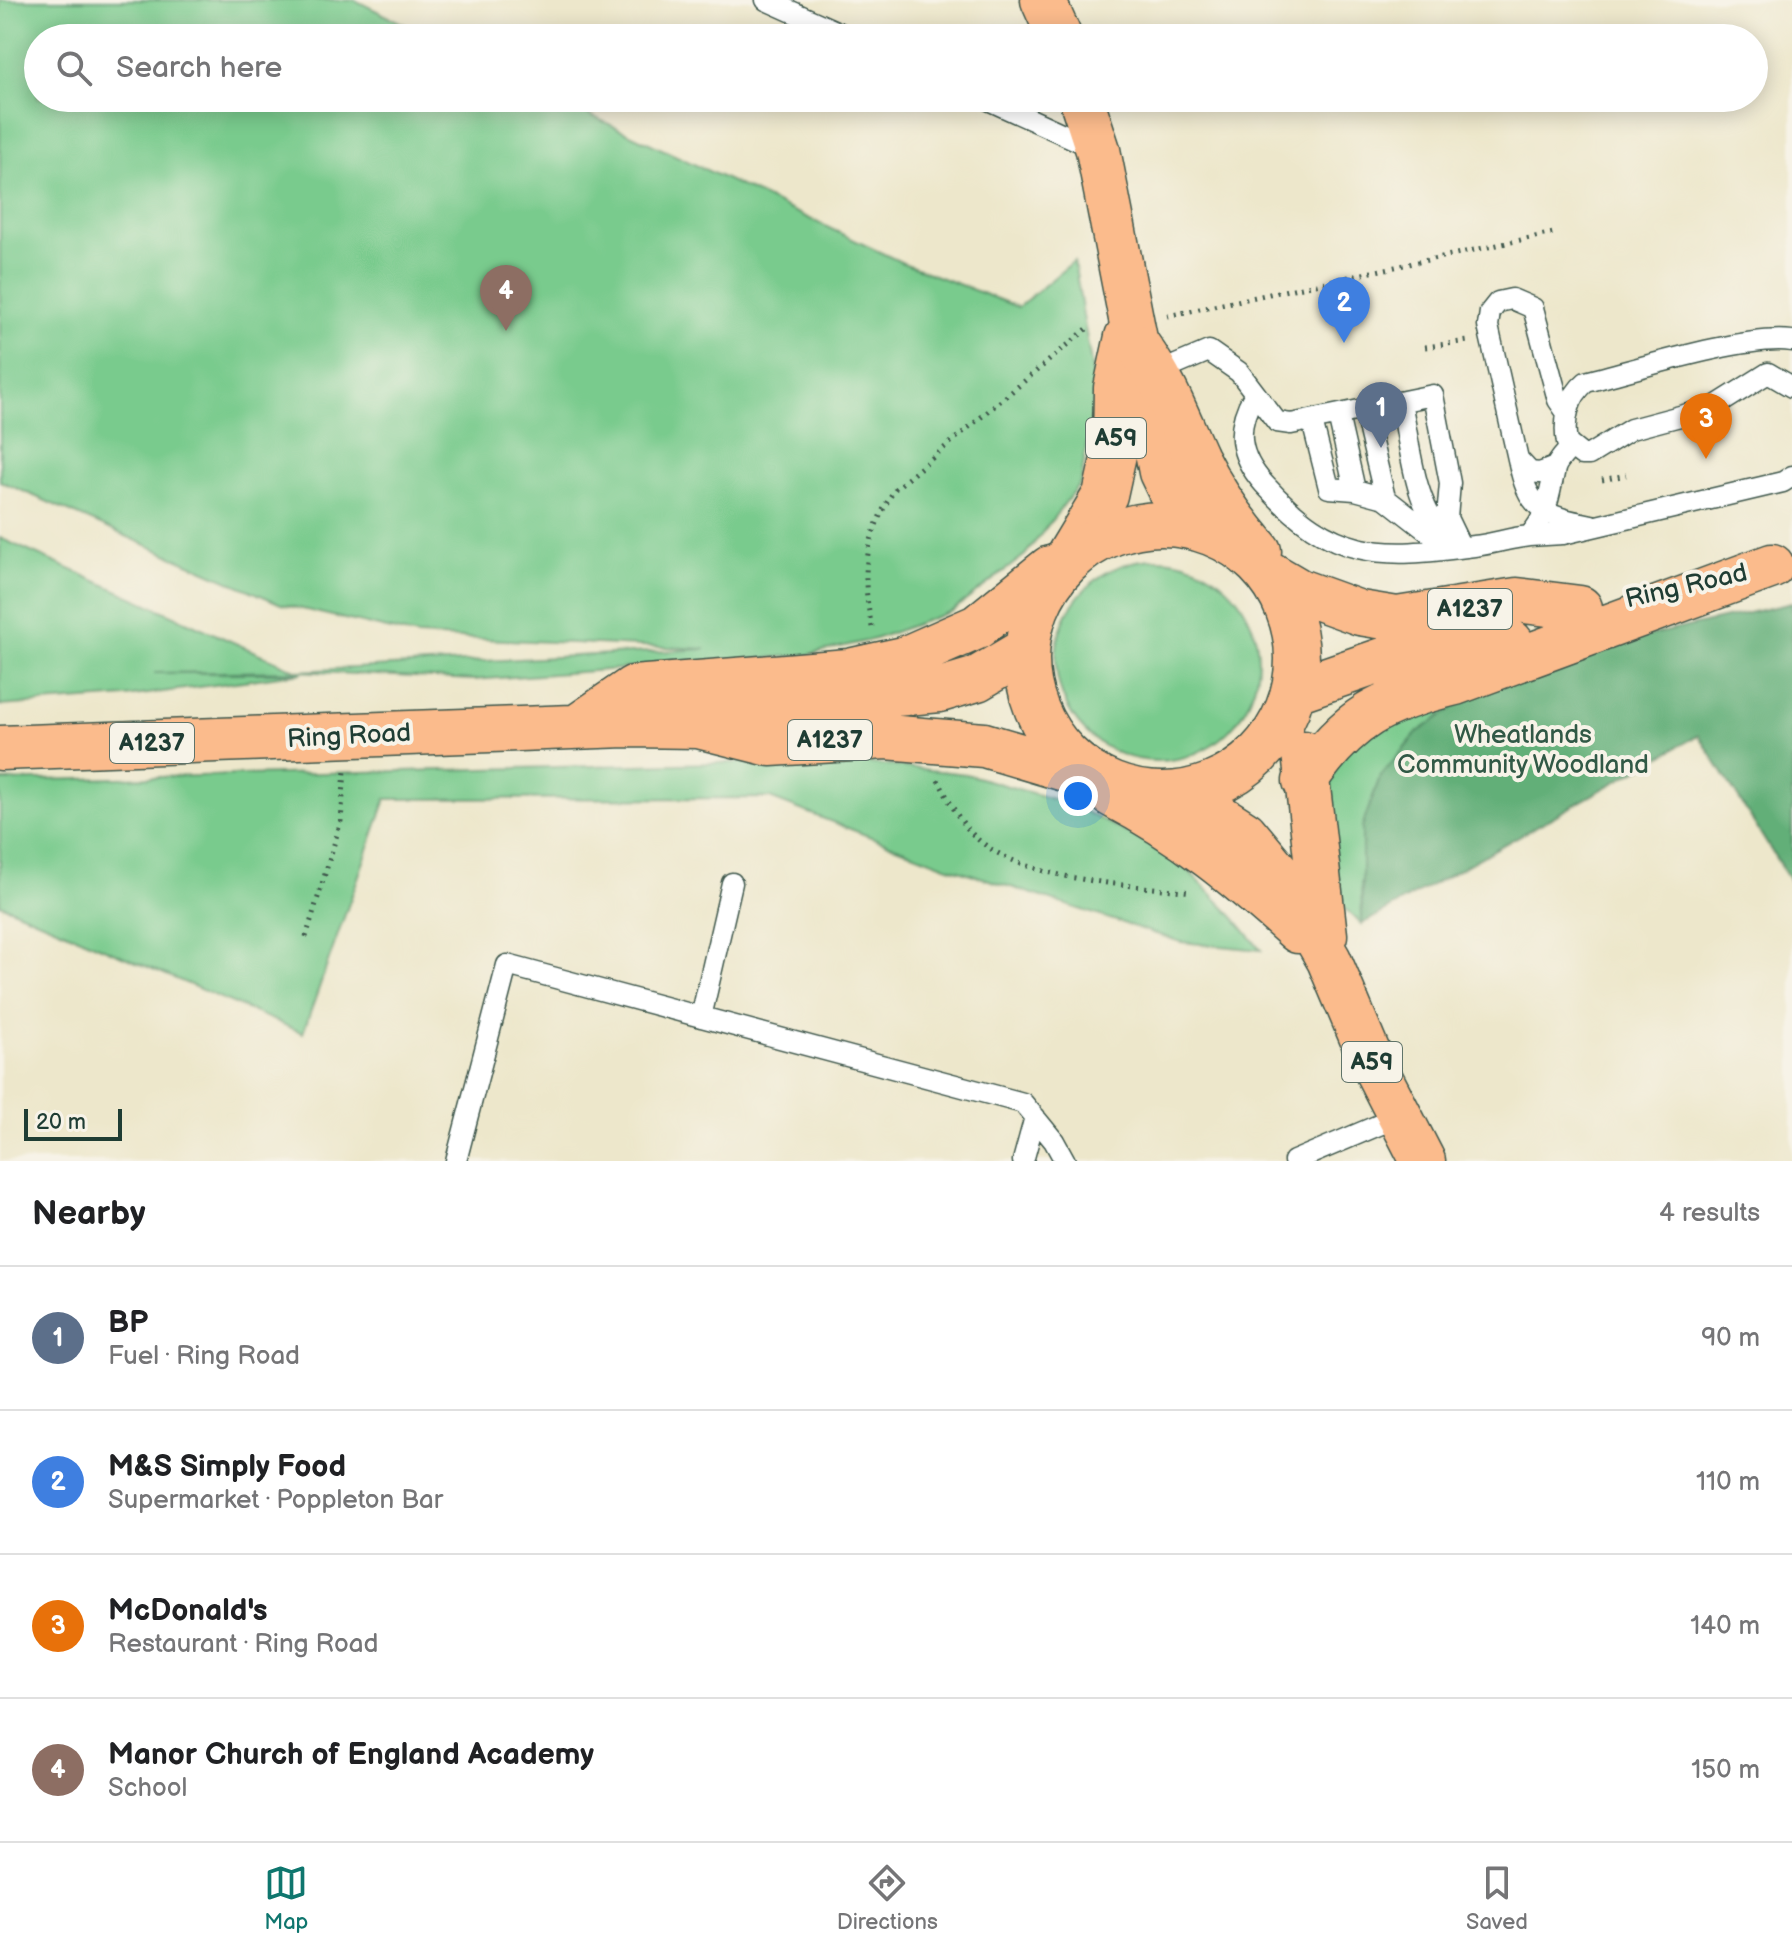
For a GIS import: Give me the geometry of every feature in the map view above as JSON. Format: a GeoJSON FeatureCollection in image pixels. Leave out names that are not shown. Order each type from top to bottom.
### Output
{"type":"FeatureCollection","features":[{"type":"Feature","properties":{"kind":"main road"},"geometry":{"type":"LineString","coordinates":[[1043,0],[1054,24]]}},
{"type":"Feature","properties":{"kind":"main road","name":"A59"},"geometry":{"type":"LineString","coordinates":[[1086,112],[1098,150],[1134,352],[1161,472],[1187,526]]}},
{"type":"Feature","properties":{"kind":"main road"},"geometry":{"type":"LineString","coordinates":[[1079,774],[1120,788],[1152,794],[1183,793],[1232,775],[1254,760],[1271,740],[1295,693],[1296,639],[1276,577],[1217,496],[1134,352]]}},
{"type":"Feature","properties":{"kind":"main road","name":"A59"},"geometry":{"type":"LineString","coordinates":[[1068,557],[1105,495],[1115,450],[1116,388],[1134,352]]}},
{"type":"Feature","properties":{"kind":"main road"},"geometry":{"type":"LineString","coordinates":[[578,726],[633,688],[759,675],[849,671],[931,650],[977,627],[1068,557],[1108,534],[1161,523],[1187,526],[1217,534],[1276,577]]}},
{"type":"Feature","properties":{"kind":"main road"},"geometry":{"type":"LineString","coordinates":[[1068,557],[1044,592],[1032,620],[1026,650],[1032,699],[1042,721],[1079,774],[1223,864],[1329,960]]}},
{"type":"Feature","properties":{"kind":"main road"},"geometry":{"type":"LineString","coordinates":[[1305,781],[1316,764],[1364,716],[1401,696],[1455,683],[1782,561]]}},
{"type":"Feature","properties":{"kind":"main road","name":"Ring Road"},"geometry":{"type":"LineString","coordinates":[[1295,693],[1383,660],[1521,640],[1580,608],[1782,561]]}},
{"type":"Feature","properties":{"kind":"main road","name":"Ring Road"},"geometry":{"type":"LineString","coordinates":[[1276,577],[1360,613],[1397,619],[1517,600],[1580,608]]}},
{"type":"Feature","properties":{"kind":"main road","name":"Ring Road"},"geometry":{"type":"LineString","coordinates":[[698,726],[769,705],[940,690],[977,679],[1026,650]]}},
{"type":"Feature","properties":{"kind":"main road","name":"A59"},"geometry":{"type":"LineString","coordinates":[[1295,693],[1304,744],[1305,781],[1329,960]]}},
{"type":"Feature","properties":{"kind":"main road","name":"Ring Road"},"geometry":{"type":"LineString","coordinates":[[0,748],[578,726],[698,726],[770,744],[886,737],[984,745],[1079,774]]}},
{"type":"Feature","properties":{"kind":"main road","name":"A59"},"geometry":{"type":"LineString","coordinates":[[1183,793],[1245,833],[1263,851],[1329,960],[1360,1036],[1423,1161]]}},
{"type":"Feature","properties":{"kind":"lane"},"geometry":{"type":"LineString","coordinates":[[766,0],[820,24]]}},
{"type":"Feature","properties":{"kind":"lane"},"geometry":{"type":"LineString","coordinates":[[1015,112],[1098,150]]}},
{"type":"Feature","properties":{"kind":"lane"},"geometry":{"type":"LineString","coordinates":[[1567,413],[1558,400],[1533,308],[1512,299],[1498,302],[1490,312],[1488,326],[1527,495],[1545,510],[1600,526]]}},
{"type":"Feature","properties":{"kind":"lane"},"geometry":{"type":"LineString","coordinates":[[1792,341],[1780,339],[1716,350],[1586,382],[1577,389],[1564,429],[1571,447],[1582,455],[1589,455],[1631,429],[1714,407],[1768,373],[1792,371]]}},
{"type":"Feature","properties":{"kind":"lane"},"geometry":{"type":"LineString","coordinates":[[1134,352],[1176,365],[1209,351],[1239,372],[1277,422],[1312,421],[1433,395],[1450,483],[1447,518],[1461,547]]}},
{"type":"Feature","properties":{"kind":"lane"},"geometry":{"type":"LineString","coordinates":[[1768,373],[1792,387]]}},
{"type":"Feature","properties":{"kind":"lane"},"geometry":{"type":"LineString","coordinates":[[1254,395],[1240,419],[1243,444],[1255,473],[1282,503],[1316,531],[1358,551],[1387,555],[1529,536],[1544,538],[1789,480]]}},
{"type":"Feature","properties":{"kind":"lane"},"geometry":{"type":"LineString","coordinates":[[1401,402],[1423,500],[1432,522],[1442,535],[1461,547]]}},
{"type":"Feature","properties":{"kind":"lane"},"geometry":{"type":"LineString","coordinates":[[1364,409],[1385,498]]}},
{"type":"Feature","properties":{"kind":"lane"},"geometry":{"type":"LineString","coordinates":[[1338,415],[1355,490]]}},
{"type":"Feature","properties":{"kind":"lane"},"geometry":{"type":"LineString","coordinates":[[1312,421],[1329,488],[1355,490],[1385,498],[1435,537],[1461,547]]}},
{"type":"Feature","properties":{"kind":"lane"},"geometry":{"type":"LineString","coordinates":[[1518,459],[1530,472],[1540,473],[1555,467],[1571,447]]}},
{"type":"Feature","properties":{"kind":"lane"},"geometry":{"type":"LineString","coordinates":[[1529,536],[1545,510],[1555,483],[1555,467]]}},
{"type":"Feature","properties":{"kind":"lane"},"geometry":{"type":"LineString","coordinates":[[701,1017],[732,883]]}},
{"type":"Feature","properties":{"kind":"lane"},"geometry":{"type":"LineString","coordinates":[[456,1161],[507,965],[1023,1103],[1065,1161]]}},
{"type":"Feature","properties":{"kind":"lane"},"geometry":{"type":"LineString","coordinates":[[1294,1161],[1400,1116]]}},
{"type":"Feature","properties":{"kind":"lane"},"geometry":{"type":"LineString","coordinates":[[1023,1161],[1035,1117]]}},
{"type":"Feature","properties":{"kind":"path"},"geometry":{"type":"LineString","coordinates":[[875,639],[864,590],[867,550],[880,512],[895,489],[1062,353],[1134,352],[1558,232]]}},
{"type":"Feature","properties":{"kind":"path"},"geometry":{"type":"LineString","coordinates":[[306,937],[341,821],[348,734]]}},
{"type":"Feature","properties":{"kind":"path"},"geometry":{"type":"LineString","coordinates":[[938,780],[967,828],[1013,862],[1072,875],[1201,893]]}},
{"type":"Feature","properties":{"kind":"green space"},"geometry":{"type":"Polygon","coordinates":[[[0,0],[355,0],[404,24],[24,24],[24,112],[584,112],[903,263],[1018,307],[1074,261],[1095,388],[1081,482],[1025,555],[952,611],[875,639],[806,655],[473,680],[298,671],[706,649],[417,636],[281,604],[0,481],[0,0]]]}},
{"type":"Feature","properties":{"kind":"green space"},"geometry":{"type":"Polygon","coordinates":[[[0,538],[298,671],[154,673],[302,673],[126,697],[0,706],[0,538]]]}},
{"type":"Feature","properties":{"kind":"green space"},"geometry":{"type":"Polygon","coordinates":[[[1157,559],[1195,567],[1213,576],[1228,589],[1241,604],[1250,622],[1258,660],[1250,698],[1241,716],[1228,731],[1213,744],[1195,753],[1157,761],[1119,753],[1101,744],[1086,731],[1073,716],[1064,698],[1056,660],[1064,622],[1073,604],[1086,589],[1101,576],[1119,567],[1157,559]]]}},
{"type":"Feature","properties":{"kind":"green space","name":"Wheatlands Community Woodland"},"geometry":{"type":"Polygon","coordinates":[[[1792,603],[1792,884],[1699,735],[1362,924],[1362,827],[1380,777],[1418,732],[1485,686],[1545,659],[1792,603]]]}},
{"type":"Feature","properties":{"kind":"green space"},"geometry":{"type":"Polygon","coordinates":[[[1485,686],[1361,883],[1362,924],[1335,900],[1321,779],[1351,741],[1485,686]]]}},
{"type":"Feature","properties":{"kind":"green space"},"geometry":{"type":"Polygon","coordinates":[[[839,760],[966,774],[1070,804],[1175,857],[1233,916],[1261,950],[1181,942],[946,866],[770,798],[386,799],[303,1033],[0,904],[0,781],[839,760]]]}},
{"type":"Feature","properties":{"kind":"place","name":"Manor Church of England Academy"},"geometry":{"type":"Point","coordinates":[506,331]}},
{"type":"Feature","properties":{"kind":"place","name":"M&S Simply Food"},"geometry":{"type":"Point","coordinates":[1344,343]}},
{"type":"Feature","properties":{"kind":"place","name":"BP"},"geometry":{"type":"Point","coordinates":[1381,448]}},
{"type":"Feature","properties":{"kind":"place","name":"McDonald's"},"geometry":{"type":"Point","coordinates":[1706,459]}}]}
